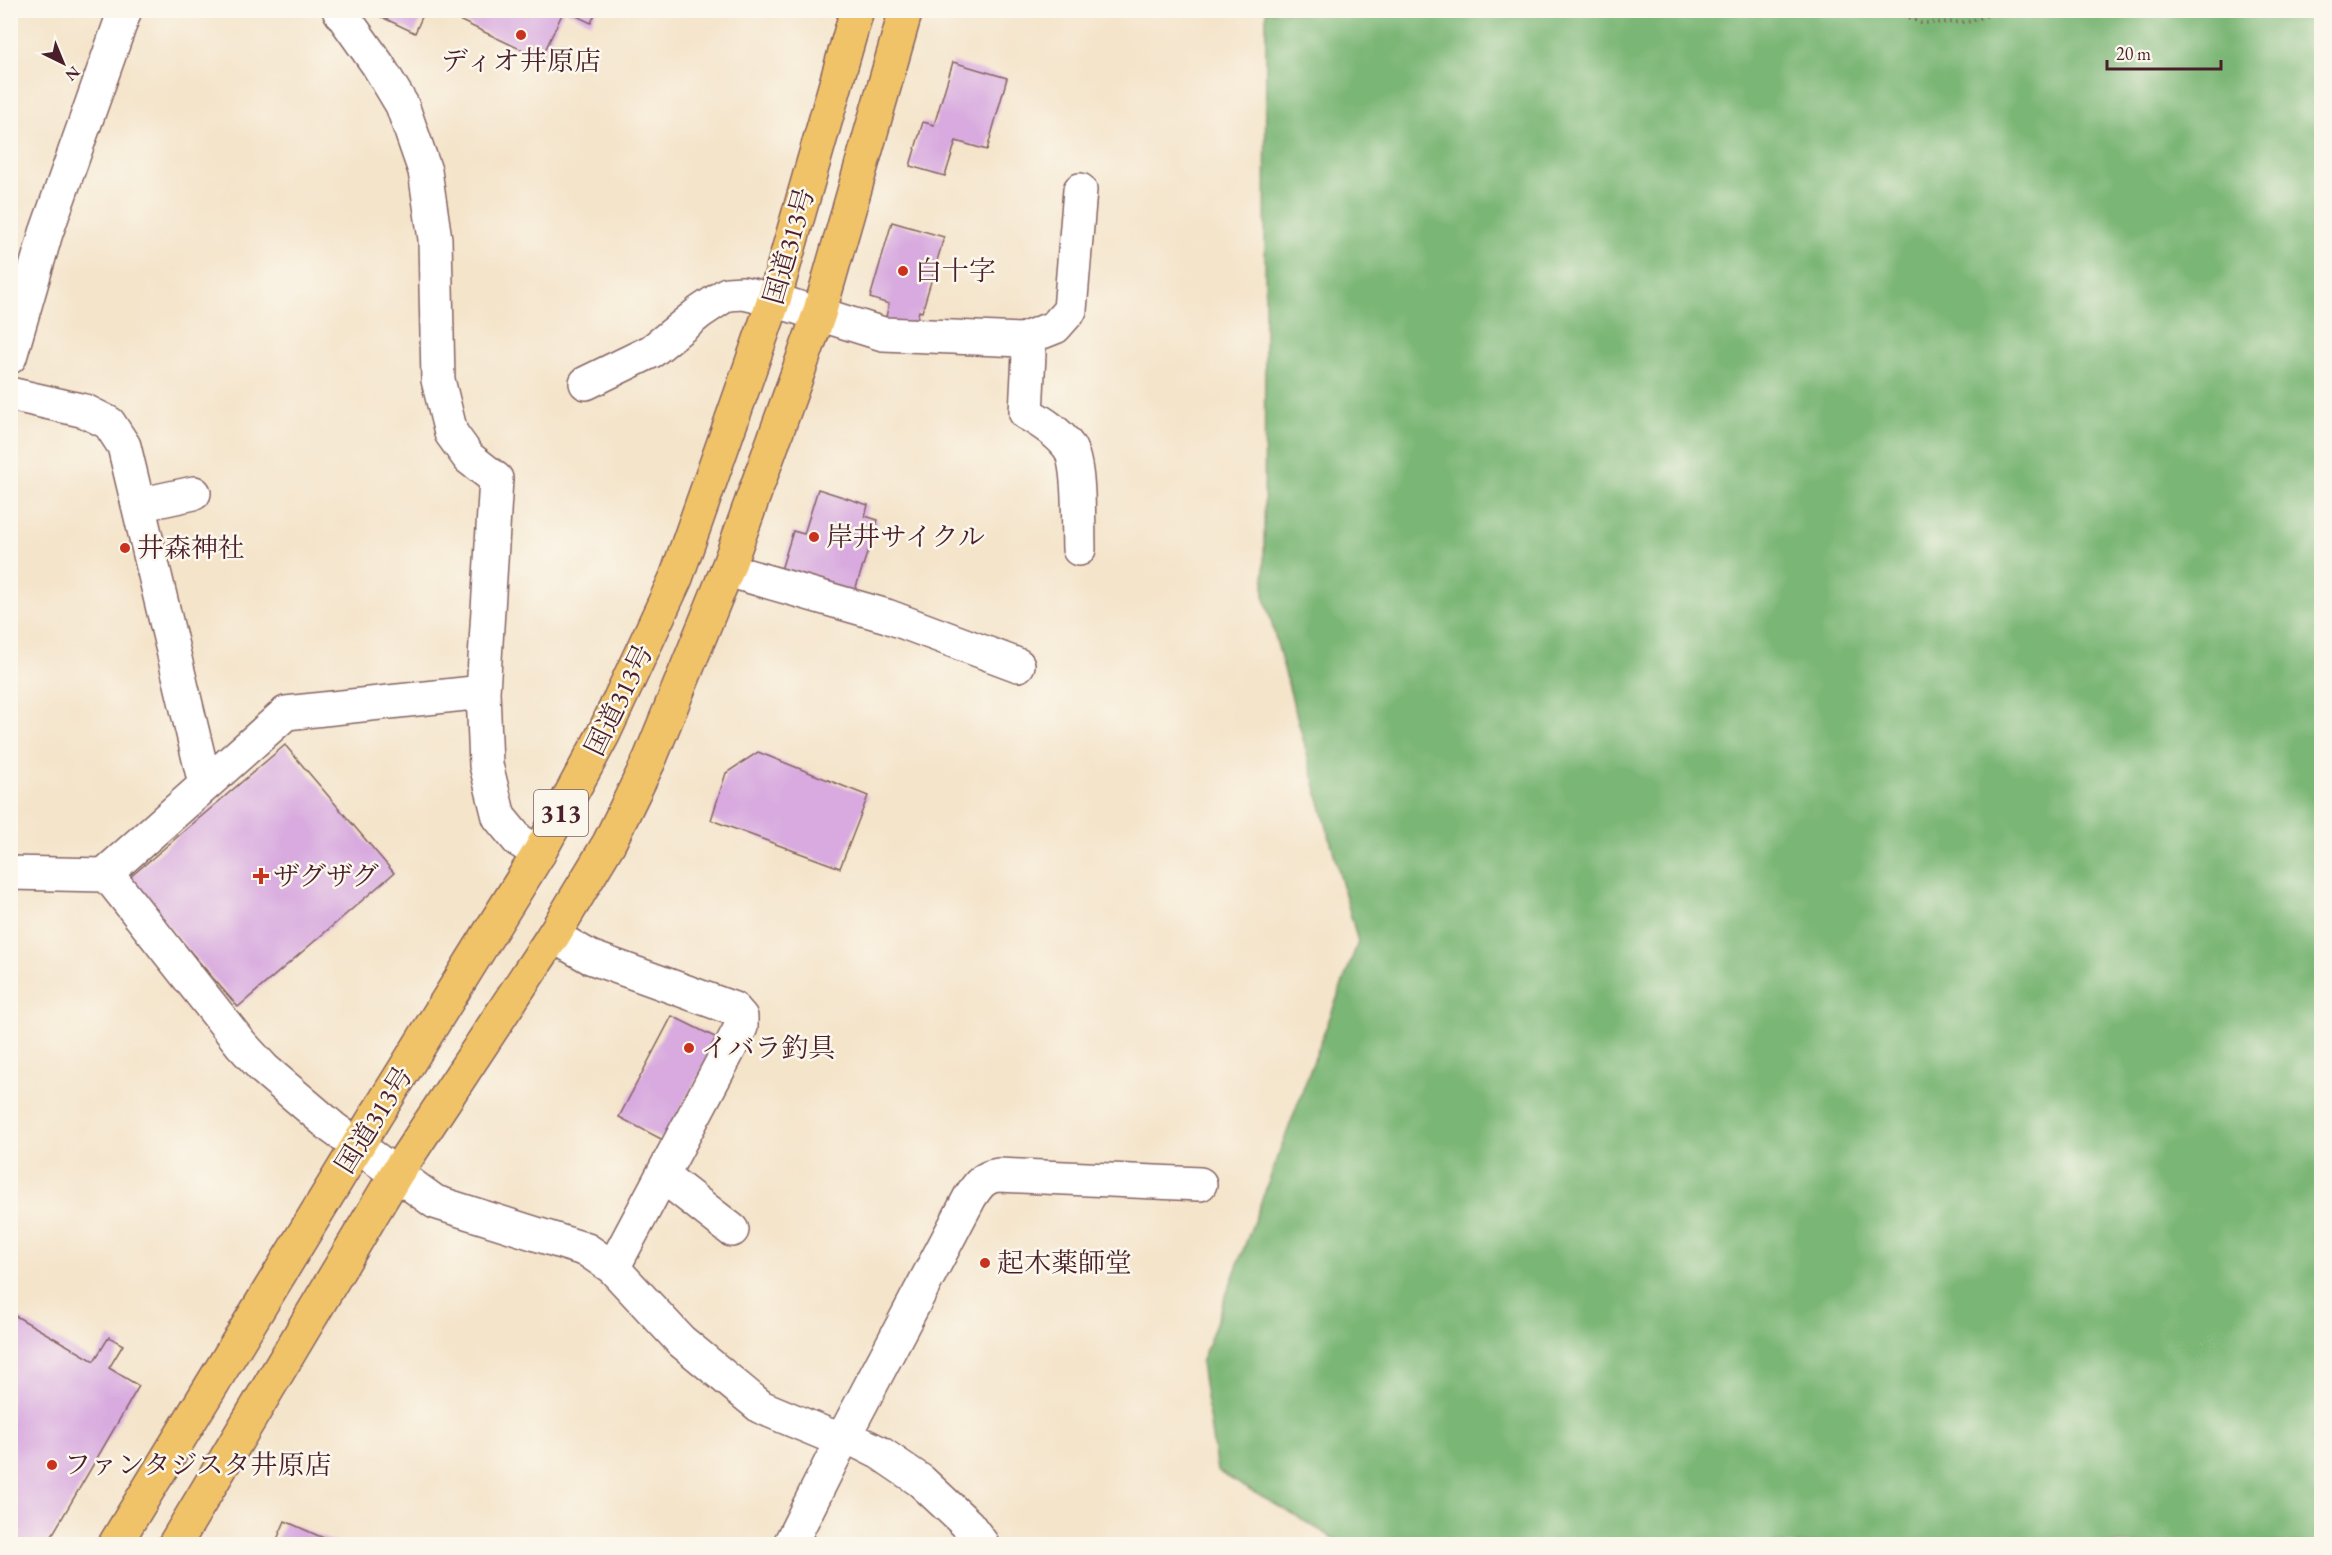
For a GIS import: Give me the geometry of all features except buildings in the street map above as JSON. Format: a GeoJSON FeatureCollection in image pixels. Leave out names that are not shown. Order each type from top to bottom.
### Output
{"type":"FeatureCollection","features":[{"type":"Feature","properties":{"kind":"highway","name":"国道313号"},"geometry":{"type":"LineString","coordinates":[[115,1545],[357,1145],[539,854],[603,735],[675,578],[774,300],[857,10]]}},
{"type":"Feature","properties":{"kind":"highway","name":"国道313号"},"geometry":{"type":"LineString","coordinates":[[175,1545],[396,1174],[554,936],[609,843],[649,761],[727,570],[819,315],[906,10]]}},
{"type":"Feature","properties":{"kind":"street"},"geometry":{"type":"LineString","coordinates":[[10,357],[46,233],[125,10]]}},
{"type":"Feature","properties":{"kind":"street"},"geometry":{"type":"LineString","coordinates":[[339,10],[378,65],[402,105],[425,171],[435,239],[438,380],[451,433],[469,459],[496,479],[494,542],[483,692],[486,765],[499,817],[518,840],[539,854]]}},
{"type":"Feature","properties":{"kind":"street"},"geometry":{"type":"LineString","coordinates":[[586,383],[652,351],[700,312],[727,294],[743,293],[774,300],[883,334],[1022,340],[1055,327],[1070,310],[1080,190]]}},
{"type":"Feature","properties":{"kind":"street"},"geometry":{"type":"LineString","coordinates":[[1022,340],[1029,354],[1026,413],[1057,433],[1071,449],[1076,467],[1079,549]]}},
{"type":"Feature","properties":{"kind":"street"},"geometry":{"type":"LineString","coordinates":[[10,394],[85,411],[109,423],[124,446],[205,784]]}},
{"type":"Feature","properties":{"kind":"street"},"geometry":{"type":"LineString","coordinates":[[138,505],[194,493]]}},
{"type":"Feature","properties":{"kind":"street"},"geometry":{"type":"LineString","coordinates":[[727,570],[887,616],[1018,665]]}},
{"type":"Feature","properties":{"kind":"street"},"geometry":{"type":"LineString","coordinates":[[104,875],[286,713],[483,692]]}},
{"type":"Feature","properties":{"kind":"street"},"geometry":{"type":"LineString","coordinates":[[10,873],[104,875],[114,883],[264,1069],[333,1128],[435,1202],[587,1250],[613,1268],[681,1341],[761,1407],[828,1435],[856,1441],[880,1453],[921,1481],[968,1525],[982,1545]]}},
{"type":"Feature","properties":{"kind":"street"},"geometry":{"type":"LineString","coordinates":[[554,936],[590,957],[734,1009],[741,1017],[741,1027],[613,1268]]}},
{"type":"Feature","properties":{"kind":"street"},"geometry":{"type":"LineString","coordinates":[[790,1545],[843,1438],[970,1197],[982,1180],[998,1174],[1200,1184]]}},
{"type":"Feature","properties":{"kind":"street"},"geometry":{"type":"LineString","coordinates":[[663,1176],[732,1230]]}},
{"type":"Feature","properties":{"kind":"path"},"geometry":{"type":"LineString","coordinates":[[1893,10],[1921,23],[1933,23],[1968,22],[2003,10]]}},
{"type":"Feature","properties":{"kind":"green space"},"geometry":{"type":"Polygon","coordinates":[[[1266,11],[2321,11],[2321,1544],[1344,1544],[1217,1471],[1201,1363],[1358,942],[1264,595],[1266,11]]]}},
{"type":"Feature","properties":{"kind":"place","name":"ディオ井原店"},"geometry":{"type":"Point","coordinates":[521,35]}},
{"type":"Feature","properties":{"kind":"place","name":"白十字"},"geometry":{"type":"Point","coordinates":[903,271]}},
{"type":"Feature","properties":{"kind":"place","name":"岸井サイクル"},"geometry":{"type":"Point","coordinates":[814,537]}},
{"type":"Feature","properties":{"kind":"place","name":"井森神社"},"geometry":{"type":"Point","coordinates":[125,548]}},
{"type":"Feature","properties":{"kind":"place","name":"ザグザグ"},"geometry":{"type":"Point","coordinates":[261,876]}},
{"type":"Feature","properties":{"kind":"place","name":"イバラ釣具"},"geometry":{"type":"Point","coordinates":[689,1048]}},
{"type":"Feature","properties":{"kind":"place","name":"起木薬師堂"},"geometry":{"type":"Point","coordinates":[985,1263]}},
{"type":"Feature","properties":{"kind":"place","name":"ファンタジスタ井原店"},"geometry":{"type":"Point","coordinates":[52,1465]}}]}
